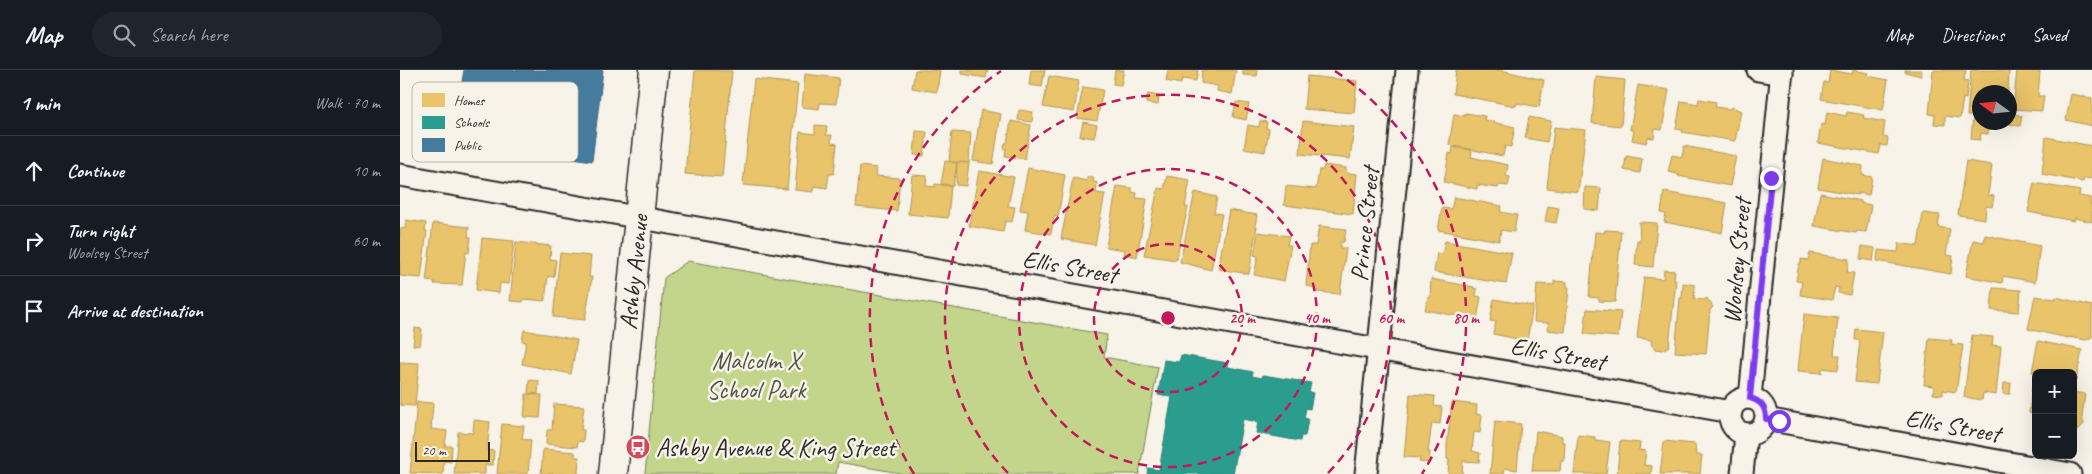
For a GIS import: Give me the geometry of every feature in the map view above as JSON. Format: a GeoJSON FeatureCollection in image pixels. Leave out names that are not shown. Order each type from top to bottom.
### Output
{"type":"FeatureCollection","features":[{"type":"Feature","properties":{"kind":"main road","name":"Ashby Avenue"},"geometry":{"type":"LineString","coordinates":[[613,474],[654,70]]}},
{"type":"Feature","properties":{"kind":"street","name":"Prince Street"},"geometry":{"type":"LineString","coordinates":[[1366,474],[1407,70]]}},
{"type":"Feature","properties":{"kind":"street"},"geometry":{"type":"LineString","coordinates":[[1758,70],[1782,72]]}},
{"type":"Feature","properties":{"kind":"street","name":"Woolsey Street"},"geometry":{"type":"LineString","coordinates":[[1750,398],[1782,72]]}},
{"type":"Feature","properties":{"kind":"street","name":"Ellis Street"},"geometry":{"type":"LineString","coordinates":[[400,174],[1731,412]]}},
{"type":"Feature","properties":{"kind":"street"},"geometry":{"type":"LineString","coordinates":[[1750,398],[1761,403],[1766,413],[1766,419],[1757,432],[1746,434],[1736,429],[1732,424],[1731,412],[1740,400],[1750,398]]}},
{"type":"Feature","properties":{"kind":"street","name":"Ellis Street"},"geometry":{"type":"LineString","coordinates":[[1766,419],[2070,474]]}},
{"type":"Feature","properties":{"kind":"street"},"geometry":{"type":"LineString","coordinates":[[1742,474],[1746,434]]}},
{"type":"Feature","properties":{"kind":"green space","name":"Malcolm X School Park"},"geometry":{"type":"Polygon","coordinates":[[[688,261],[1107,335],[1104,357],[1158,367],[1139,474],[905,474],[838,462],[836,474],[645,474],[664,278],[688,261]]]}},
{"type":"Feature","properties":{"kind":"building: Homes"},"geometry":{"type":"Polygon","coordinates":[[[695,70],[732,71],[722,177],[685,174],[695,70]]]}},
{"type":"Feature","properties":{"kind":"building: Homes"},"geometry":{"type":"Polygon","coordinates":[[[915,70],[940,70],[937,92],[912,88],[915,70]]]}},
{"type":"Feature","properties":{"kind":"building: Homes"},"geometry":{"type":"Polygon","coordinates":[[[962,70],[988,70],[986,78],[962,74],[962,70]]]}},
{"type":"Feature","properties":{"kind":"building: Homes"},"geometry":{"type":"Polygon","coordinates":[[[1031,70],[1045,70],[1042,87],[1029,85],[1031,70]]]}},
{"type":"Feature","properties":{"kind":"building: Homes"},"geometry":{"type":"Polygon","coordinates":[[[1115,70],[1124,70],[1121,85],[1113,84],[1115,70]]]}},
{"type":"Feature","properties":{"kind":"building: Homes"},"geometry":{"type":"Polygon","coordinates":[[[1168,70],[1198,70],[1196,81],[1182,79],[1181,84],[1166,81],[1168,70]]]}},
{"type":"Feature","properties":{"kind":"building: Homes"},"geometry":{"type":"Polygon","coordinates":[[[1202,70],[1236,70],[1232,94],[1217,91],[1218,86],[1201,83],[1202,70]]]}},
{"type":"Feature","properties":{"kind":"building: Homes"},"geometry":{"type":"Polygon","coordinates":[[[1243,70],[1258,70],[1257,76],[1243,75],[1243,70]]]}},
{"type":"Feature","properties":{"kind":"building: Homes"},"geometry":{"type":"Polygon","coordinates":[[[1456,70],[1500,70],[1544,80],[1539,107],[1517,103],[1516,106],[1453,94],[1456,70]]]}},
{"type":"Feature","properties":{"kind":"building: Homes"},"geometry":{"type":"Polygon","coordinates":[[[1830,70],[1852,74],[1853,70],[1869,73],[1868,76],[1888,80],[1883,110],[1821,99],[1824,82],[1828,83],[1830,70]]]}},
{"type":"Feature","properties":{"kind":"building: Homes"},"geometry":{"type":"Polygon","coordinates":[[[1905,70],[1922,70],[1921,76],[1905,72],[1905,70]]]}},
{"type":"Feature","properties":{"kind":"building: Homes"},"geometry":{"type":"Polygon","coordinates":[[[1933,70],[1966,70],[1964,80],[1968,81],[1966,99],[1963,98],[1960,118],[1945,116],[1945,125],[1934,124],[1935,115],[1929,114],[1933,70]]]}},
{"type":"Feature","properties":{"kind":"building: Homes"},"geometry":{"type":"Polygon","coordinates":[[[1971,70],[2009,70],[2008,85],[1972,85],[1972,116],[1967,116],[1971,70]]]}},
{"type":"Feature","properties":{"kind":"building: Homes"},"geometry":{"type":"Polygon","coordinates":[[[2017,70],[2040,72],[2038,96],[2044,96],[2042,111],[2017,109],[2017,85],[2015,85],[2017,70]]]}},
{"type":"Feature","properties":{"kind":"building: Homes"},"geometry":{"type":"Polygon","coordinates":[[[805,74],[839,78],[836,104],[820,103],[819,109],[802,107],[805,74]]]}},
{"type":"Feature","properties":{"kind":"building: Homes"},"geometry":{"type":"Polygon","coordinates":[[[1049,76],[1079,81],[1074,112],[1043,107],[1049,76]]]}},
{"type":"Feature","properties":{"kind":"building: Homes"},"geometry":{"type":"Polygon","coordinates":[[[1307,76],[1357,81],[1354,113],[1304,109],[1307,76]]]}},
{"type":"Feature","properties":{"kind":"building: Homes"},"geometry":{"type":"Polygon","coordinates":[[[1596,77],[1625,80],[1621,126],[1592,123],[1596,77]]]}},
{"type":"Feature","properties":{"kind":"building: Homes"},"geometry":{"type":"Polygon","coordinates":[[[754,79],[798,84],[787,189],[743,185],[754,79]]]}},
{"type":"Feature","properties":{"kind":"building: Homes"},"geometry":{"type":"Polygon","coordinates":[[[1638,85],[1669,90],[1662,130],[1655,129],[1654,138],[1648,137],[1646,143],[1632,140],[1634,130],[1630,130],[1638,85]]]}},
{"type":"Feature","properties":{"kind":"building: Homes"},"geometry":{"type":"Polygon","coordinates":[[[1083,87],[1103,90],[1097,121],[1077,118],[1083,87]]]}},
{"type":"Feature","properties":{"kind":"building: Homes"},"geometry":{"type":"Polygon","coordinates":[[[1148,94],[1159,96],[1158,105],[1146,103],[1148,94]]]}},
{"type":"Feature","properties":{"kind":"building: Homes"},"geometry":{"type":"Polygon","coordinates":[[[2071,94],[2092,98],[2092,126],[2066,120],[2071,94]]]}},
{"type":"Feature","properties":{"kind":"building: Homes"},"geometry":{"type":"Polygon","coordinates":[[[1699,99],[1716,102],[1715,107],[1729,109],[1732,107],[1741,111],[1735,141],[1682,132],[1683,130],[1676,129],[1681,101],[1698,104],[1699,99]]]}},
{"type":"Feature","properties":{"kind":"building: Homes"},"geometry":{"type":"Polygon","coordinates":[[[1236,102],[1249,104],[1246,120],[1233,117],[1236,102]]]}},
{"type":"Feature","properties":{"kind":"building: Homes"},"geometry":{"type":"Polygon","coordinates":[[[981,110],[1001,114],[993,164],[973,161],[981,110]]]}},
{"type":"Feature","properties":{"kind":"building: Homes"},"geometry":{"type":"Polygon","coordinates":[[[1019,110],[1033,112],[1032,122],[1018,120],[1019,110]]]}},
{"type":"Feature","properties":{"kind":"building: Homes"},"geometry":{"type":"Polygon","coordinates":[[[1827,112],[1846,116],[1847,112],[1864,115],[1863,118],[1885,122],[1883,137],[1888,138],[1887,146],[1881,145],[1879,154],[1818,143],[1821,124],[1825,125],[1827,112]]]}},
{"type":"Feature","properties":{"kind":"building: Homes"},"geometry":{"type":"Polygon","coordinates":[[[1465,113],[1485,116],[1484,120],[1515,127],[1511,147],[1505,146],[1503,156],[1449,145],[1454,114],[1465,116],[1465,113]]]}},
{"type":"Feature","properties":{"kind":"building: Homes"},"geometry":{"type":"Polygon","coordinates":[[[2017,115],[2022,116],[2020,126],[2017,125],[2017,115]]]}},
{"type":"Feature","properties":{"kind":"building: Homes"},"geometry":{"type":"Polygon","coordinates":[[[1529,117],[1551,121],[1547,142],[1525,138],[1529,117]]]}},
{"type":"Feature","properties":{"kind":"building: Homes"},"geometry":{"type":"Polygon","coordinates":[[[1011,121],[1031,125],[1025,159],[1005,156],[1006,149],[1004,148],[1005,143],[1007,143],[1011,121]]]}},
{"type":"Feature","properties":{"kind":"building: Homes"},"geometry":{"type":"Polygon","coordinates":[[[1260,121],[1267,122],[1266,128],[1269,129],[1265,152],[1244,148],[1248,125],[1259,127],[1260,121]]]}},
{"type":"Feature","properties":{"kind":"building: Homes"},"geometry":{"type":"Polygon","coordinates":[[[1303,121],[1354,127],[1350,159],[1300,154],[1303,121]]]}},
{"type":"Feature","properties":{"kind":"building: Homes"},"geometry":{"type":"Polygon","coordinates":[[[1083,122],[1097,125],[1094,138],[1080,136],[1083,122]]]}},
{"type":"Feature","properties":{"kind":"building: Homes"},"geometry":{"type":"Polygon","coordinates":[[[815,125],[827,126],[826,135],[832,135],[831,143],[837,144],[834,174],[829,174],[827,188],[814,186],[813,192],[795,190],[800,132],[815,134],[815,125]]]}},
{"type":"Feature","properties":{"kind":"building: Homes"},"geometry":{"type":"Polygon","coordinates":[[[1554,127],[1586,130],[1578,192],[1547,188],[1554,127]]]}},
{"type":"Feature","properties":{"kind":"building: Homes"},"geometry":{"type":"Polygon","coordinates":[[[1972,128],[1972,130],[1988,130],[1988,134],[1981,133],[1980,140],[1971,139],[1972,128]]]}},
{"type":"Feature","properties":{"kind":"building: Homes"},"geometry":{"type":"Polygon","coordinates":[[[916,131],[927,132],[924,156],[914,155],[916,131]]]}},
{"type":"Feature","properties":{"kind":"building: Homes"},"geometry":{"type":"Polygon","coordinates":[[[952,132],[971,133],[969,163],[949,162],[952,132]]]}},
{"type":"Feature","properties":{"kind":"building: Homes"},"geometry":{"type":"Polygon","coordinates":[[[2046,137],[2092,146],[2092,179],[2084,178],[2083,182],[2042,174],[2046,137]]]}},
{"type":"Feature","properties":{"kind":"building: Homes"},"geometry":{"type":"Polygon","coordinates":[[[1684,146],[1736,156],[1730,186],[1678,176],[1678,174],[1668,172],[1672,155],[1682,157],[1684,146]]]}},
{"type":"Feature","properties":{"kind":"building: Homes"},"geometry":{"type":"Polygon","coordinates":[[[1453,147],[1472,150],[1471,157],[1508,165],[1506,176],[1510,177],[1508,186],[1499,185],[1498,188],[1477,185],[1477,189],[1444,182],[1449,153],[1452,154],[1453,147]]]}},
{"type":"Feature","properties":{"kind":"building: Homes"},"geometry":{"type":"Polygon","coordinates":[[[1626,156],[1642,159],[1640,173],[1624,170],[1626,156]]]}},
{"type":"Feature","properties":{"kind":"building: Homes"},"geometry":{"type":"Polygon","coordinates":[[[1823,158],[1863,166],[1862,175],[1872,177],[1869,195],[1818,188],[1823,158]]]}},
{"type":"Feature","properties":{"kind":"building: Homes"},"geometry":{"type":"Polygon","coordinates":[[[945,161],[957,163],[953,186],[941,184],[945,161]]]}},
{"type":"Feature","properties":{"kind":"building: Homes"},"geometry":{"type":"Polygon","coordinates":[[[1966,161],[1992,165],[1988,195],[1994,196],[1992,207],[1986,206],[1985,219],[1958,215],[1966,161]]]}},
{"type":"Feature","properties":{"kind":"building: Homes"},"geometry":{"type":"Polygon","coordinates":[[[957,162],[969,163],[966,186],[956,185],[957,162]]]}},
{"type":"Feature","properties":{"kind":"building: Homes"},"geometry":{"type":"Polygon","coordinates":[[[1324,165],[1346,168],[1346,173],[1357,174],[1353,214],[1284,205],[1286,186],[1316,189],[1319,170],[1323,170],[1324,165]]]}},
{"type":"Feature","properties":{"kind":"building: Homes"},"geometry":{"type":"Polygon","coordinates":[[[860,166],[877,168],[876,176],[900,178],[897,211],[856,207],[860,166]]]}},
{"type":"Feature","properties":{"kind":"building: Homes"},"geometry":{"type":"Polygon","coordinates":[[[1028,168],[1065,175],[1058,217],[1054,216],[1051,234],[1025,230],[1028,211],[1020,210],[1028,168]]]}},
{"type":"Feature","properties":{"kind":"building: Homes"},"geometry":{"type":"Polygon","coordinates":[[[979,171],[1014,177],[1008,206],[1015,207],[1012,222],[1005,221],[1003,232],[969,226],[979,171]]]}},
{"type":"Feature","properties":{"kind":"building: Homes"},"geometry":{"type":"Polygon","coordinates":[[[912,175],[927,176],[926,186],[935,187],[935,184],[951,186],[948,218],[908,214],[912,175]]]}},
{"type":"Feature","properties":{"kind":"building: Homes"},"geometry":{"type":"Polygon","coordinates":[[[1167,176],[1190,180],[1185,207],[1188,207],[1176,260],[1144,255],[1158,188],[1164,189],[1167,176]]]}},
{"type":"Feature","properties":{"kind":"building: Homes"},"geometry":{"type":"Polygon","coordinates":[[[1087,177],[1094,178],[1093,182],[1097,183],[1096,193],[1105,194],[1095,245],[1061,239],[1073,178],[1087,181],[1087,177]]]}},
{"type":"Feature","properties":{"kind":"building: Homes"},"geometry":{"type":"Polygon","coordinates":[[[2034,183],[2080,191],[2079,196],[2091,198],[2092,222],[2075,218],[2074,221],[2028,212],[2034,183]]]}},
{"type":"Feature","properties":{"kind":"building: Homes"},"geometry":{"type":"Polygon","coordinates":[[[1117,186],[1132,188],[1132,192],[1137,193],[1136,198],[1147,199],[1137,257],[1124,254],[1125,250],[1106,247],[1117,186]]]}},
{"type":"Feature","properties":{"kind":"building: Homes"},"geometry":{"type":"Polygon","coordinates":[[[1585,187],[1601,188],[1599,211],[1584,209],[1585,187]]]}},
{"type":"Feature","properties":{"kind":"building: Homes"},"geometry":{"type":"Polygon","coordinates":[[[1195,192],[1217,197],[1214,213],[1222,214],[1211,270],[1180,262],[1195,192]]]}},
{"type":"Feature","properties":{"kind":"building: Homes"},"geometry":{"type":"Polygon","coordinates":[[[1664,192],[1727,203],[1722,233],[1664,222],[1666,214],[1661,213],[1664,192]]]}},
{"type":"Feature","properties":{"kind":"building: Homes"},"geometry":{"type":"Polygon","coordinates":[[[1820,193],[1861,201],[1861,203],[1871,205],[1866,232],[1857,231],[1856,233],[1814,226],[1820,193]]]}},
{"type":"Feature","properties":{"kind":"building: Homes"},"geometry":{"type":"Polygon","coordinates":[[[1454,197],[1502,206],[1500,212],[1517,215],[1514,232],[1501,230],[1499,241],[1438,230],[1442,208],[1451,209],[1454,197]]]}},
{"type":"Feature","properties":{"kind":"building: Homes"},"geometry":{"type":"Polygon","coordinates":[[[1548,206],[1559,208],[1556,223],[1545,221],[1548,206]]]}},
{"type":"Feature","properties":{"kind":"building: Homes"},"geometry":{"type":"Polygon","coordinates":[[[1229,210],[1257,215],[1249,274],[1218,269],[1229,210]]]}},
{"type":"Feature","properties":{"kind":"building: Homes"},"geometry":{"type":"Polygon","coordinates":[[[1923,213],[1940,215],[1938,227],[1950,229],[1946,255],[1953,256],[1951,274],[1877,261],[1878,250],[1898,252],[1899,243],[1918,246],[1923,213]]]}},
{"type":"Feature","properties":{"kind":"building: Homes"},"geometry":{"type":"Polygon","coordinates":[[[406,220],[426,223],[425,231],[427,231],[421,278],[400,276],[400,228],[405,229],[406,220]]]}},
{"type":"Feature","properties":{"kind":"building: Homes"},"geometry":{"type":"Polygon","coordinates":[[[1639,222],[1657,223],[1653,267],[1635,265],[1637,240],[1640,241],[1639,222]]]}},
{"type":"Feature","properties":{"kind":"building: Homes"},"geometry":{"type":"Polygon","coordinates":[[[433,223],[469,227],[468,237],[471,237],[469,253],[466,252],[462,285],[434,284],[435,282],[426,281],[433,223]]]}},
{"type":"Feature","properties":{"kind":"building: Homes"},"geometry":{"type":"Polygon","coordinates":[[[1319,226],[1346,229],[1344,242],[1341,242],[1340,248],[1346,248],[1340,294],[1317,292],[1317,288],[1306,286],[1310,245],[1316,245],[1319,226]]]}},
{"type":"Feature","properties":{"kind":"building: Homes"},"geometry":{"type":"Polygon","coordinates":[[[1605,230],[1621,231],[1615,302],[1599,301],[1599,298],[1589,297],[1595,232],[1604,233],[1605,230]]]}},
{"type":"Feature","properties":{"kind":"building: Homes"},"geometry":{"type":"Polygon","coordinates":[[[1258,232],[1289,236],[1287,245],[1291,245],[1284,281],[1254,275],[1258,256],[1254,255],[1258,232]]]}},
{"type":"Feature","properties":{"kind":"building: Homes"},"geometry":{"type":"Polygon","coordinates":[[[1985,235],[2040,246],[2035,282],[2003,276],[2002,283],[1966,276],[1973,240],[1984,242],[1985,235]]]}},
{"type":"Feature","properties":{"kind":"building: Homes"},"geometry":{"type":"Polygon","coordinates":[[[482,238],[514,241],[509,284],[500,283],[499,293],[476,290],[482,238]]]}},
{"type":"Feature","properties":{"kind":"building: Homes"},"geometry":{"type":"Polygon","coordinates":[[[1445,241],[1512,253],[1506,284],[1434,272],[1437,253],[1442,254],[1445,241]]]}},
{"type":"Feature","properties":{"kind":"building: Homes"},"geometry":{"type":"Polygon","coordinates":[[[516,242],[551,246],[550,259],[556,260],[554,277],[548,276],[545,301],[524,299],[523,302],[510,301],[516,242]]]}},
{"type":"Feature","properties":{"kind":"building: Homes"},"geometry":{"type":"Polygon","coordinates":[[[1862,246],[1875,248],[1873,261],[1860,259],[1862,246]]]}},
{"type":"Feature","properties":{"kind":"building: Homes"},"geometry":{"type":"Polygon","coordinates":[[[560,253],[591,256],[589,277],[592,277],[585,320],[553,317],[560,253]]]}},
{"type":"Feature","properties":{"kind":"building: Homes"},"geometry":{"type":"Polygon","coordinates":[[[1810,253],[1849,259],[1847,272],[1854,273],[1850,295],[1838,293],[1839,288],[1835,287],[1832,300],[1800,295],[1802,282],[1796,281],[1799,264],[1801,264],[1801,259],[1808,260],[1810,253]]]}},
{"type":"Feature","properties":{"kind":"building: Homes"},"geometry":{"type":"Polygon","coordinates":[[[1664,270],[1675,271],[1674,280],[1676,280],[1669,346],[1663,350],[1655,349],[1651,344],[1652,340],[1637,338],[1644,277],[1663,279],[1664,270]]]}},
{"type":"Feature","properties":{"kind":"building: Homes"},"geometry":{"type":"Polygon","coordinates":[[[1431,279],[1477,289],[1476,296],[1481,297],[1476,325],[1471,324],[1472,317],[1468,316],[1468,318],[1425,310],[1428,297],[1430,298],[1431,279]]]}},
{"type":"Feature","properties":{"kind":"building: Homes"},"geometry":{"type":"Polygon","coordinates":[[[1554,281],[1567,282],[1567,287],[1569,287],[1565,332],[1548,330],[1549,323],[1534,322],[1537,284],[1554,285],[1554,281]]]}},
{"type":"Feature","properties":{"kind":"building: Homes"},"geometry":{"type":"Polygon","coordinates":[[[1683,283],[1695,285],[1694,299],[1704,300],[1707,298],[1713,307],[1710,310],[1706,354],[1675,352],[1683,283]]]}},
{"type":"Feature","properties":{"kind":"building: Homes"},"geometry":{"type":"Polygon","coordinates":[[[1993,288],[2021,290],[2019,312],[1991,310],[1993,288]]]}},
{"type":"Feature","properties":{"kind":"building: Homes"},"geometry":{"type":"Polygon","coordinates":[[[2035,296],[2055,299],[2056,297],[2092,306],[2092,337],[2086,340],[2068,338],[2028,329],[2035,296]]]}},
{"type":"Feature","properties":{"kind":"building: Homes"},"geometry":{"type":"Polygon","coordinates":[[[1494,299],[1533,306],[1527,341],[1493,334],[1496,322],[1490,321],[1494,299]]]}},
{"type":"Feature","properties":{"kind":"building: Homes"},"geometry":{"type":"Polygon","coordinates":[[[1587,309],[1621,312],[1618,337],[1584,334],[1587,309]]]}},
{"type":"Feature","properties":{"kind":"building: Homes"},"geometry":{"type":"Polygon","coordinates":[[[1804,314],[1838,318],[1834,355],[1840,355],[1838,370],[1822,368],[1822,373],[1798,371],[1804,314]]]}},
{"type":"Feature","properties":{"kind":"building: Homes"},"geometry":{"type":"Polygon","coordinates":[[[415,328],[422,329],[420,346],[413,345],[415,328]]]}},
{"type":"Feature","properties":{"kind":"building: Homes"},"geometry":{"type":"Polygon","coordinates":[[[1856,329],[1883,332],[1877,384],[1855,382],[1860,340],[1855,340],[1856,329]]]}},
{"type":"Feature","properties":{"kind":"building: Homes"},"geometry":{"type":"Polygon","coordinates":[[[524,330],[577,340],[571,374],[522,364],[526,342],[522,341],[524,330]]]}},
{"type":"Feature","properties":{"kind":"building: Homes"},"geometry":{"type":"Polygon","coordinates":[[[1972,335],[1993,337],[1992,345],[2001,346],[1996,395],[1983,393],[1982,400],[1964,397],[1972,335]]]}},
{"type":"Feature","properties":{"kind":"building: Homes"},"geometry":{"type":"Polygon","coordinates":[[[1929,338],[1952,340],[1951,344],[1963,345],[1956,392],[1943,390],[1943,395],[1933,394],[1934,386],[1924,385],[1929,338]]]}},
{"type":"Feature","properties":{"kind":"building: Homes"},"geometry":{"type":"Polygon","coordinates":[[[2038,341],[2082,350],[2077,376],[2077,369],[2033,369],[2038,341]]]}},
{"type":"Feature","properties":{"kind":"building: Homes"},"geometry":{"type":"Polygon","coordinates":[[[400,362],[419,363],[415,406],[400,405],[400,362]]]}},
{"type":"Feature","properties":{"kind":"building: Homes"},"geometry":{"type":"Polygon","coordinates":[[[529,380],[539,381],[538,394],[528,393],[529,380]]]}},
{"type":"Feature","properties":{"kind":"building: Homes"},"geometry":{"type":"Polygon","coordinates":[[[2004,383],[2011,383],[2010,394],[2003,394],[2004,383]]]}},
{"type":"Feature","properties":{"kind":"building: Homes"},"geometry":{"type":"Polygon","coordinates":[[[2032,387],[2032,414],[2029,413],[2032,387]]]}},
{"type":"Feature","properties":{"kind":"building: Homes"},"geometry":{"type":"Polygon","coordinates":[[[2077,393],[2085,394],[2082,416],[2084,424],[2077,431],[2077,393]]]}},
{"type":"Feature","properties":{"kind":"building: Homes"},"geometry":{"type":"Polygon","coordinates":[[[526,394],[542,395],[540,418],[524,417],[526,394]]]}},
{"type":"Feature","properties":{"kind":"building: Homes"},"geometry":{"type":"Polygon","coordinates":[[[1410,394],[1435,396],[1434,406],[1442,407],[1440,424],[1432,423],[1428,452],[1430,452],[1429,463],[1419,462],[1420,458],[1404,457],[1410,394]]]}},
{"type":"Feature","properties":{"kind":"building: Homes"},"geometry":{"type":"Polygon","coordinates":[[[417,402],[433,403],[431,429],[447,431],[445,446],[452,446],[451,462],[444,461],[443,474],[410,473],[417,402]]]}},
{"type":"Feature","properties":{"kind":"building: Homes"},"geometry":{"type":"Polygon","coordinates":[[[1452,402],[1477,405],[1476,414],[1482,415],[1480,433],[1474,432],[1472,451],[1480,453],[1479,462],[1463,461],[1462,474],[1448,474],[1447,444],[1452,402]]]}},
{"type":"Feature","properties":{"kind":"building: Homes"},"geometry":{"type":"Polygon","coordinates":[[[554,404],[584,406],[581,430],[584,430],[583,442],[578,441],[577,447],[546,444],[547,430],[552,430],[554,404]]]}},
{"type":"Feature","properties":{"kind":"building: Homes"},"geometry":{"type":"Polygon","coordinates":[[[474,420],[490,422],[487,450],[494,451],[493,465],[485,465],[485,474],[454,474],[458,432],[473,433],[474,420]]]}},
{"type":"Feature","properties":{"kind":"building: Homes"},"geometry":{"type":"Polygon","coordinates":[[[1495,421],[1521,424],[1517,470],[1505,468],[1504,474],[1490,474],[1495,421]]]}},
{"type":"Feature","properties":{"kind":"building: Homes"},"geometry":{"type":"Polygon","coordinates":[[[502,424],[524,426],[522,439],[531,440],[528,474],[497,474],[502,424]]]}},
{"type":"Feature","properties":{"kind":"building: Homes"},"geometry":{"type":"Polygon","coordinates":[[[1536,431],[1562,436],[1562,442],[1565,442],[1564,461],[1561,461],[1560,471],[1532,471],[1536,431]]]}},
{"type":"Feature","properties":{"kind":"building: Homes"},"geometry":{"type":"Polygon","coordinates":[[[1578,435],[1595,437],[1595,440],[1610,442],[1606,474],[1574,474],[1578,435]]]}},
{"type":"Feature","properties":{"kind":"building: Homes"},"geometry":{"type":"Polygon","coordinates":[[[1620,441],[1640,443],[1639,450],[1646,451],[1644,465],[1652,466],[1651,474],[1617,474],[1620,441]]]}},
{"type":"Feature","properties":{"kind":"building: Homes"},"geometry":{"type":"Polygon","coordinates":[[[1664,441],[1695,444],[1696,455],[1702,455],[1700,474],[1660,474],[1664,441]]]}},
{"type":"Feature","properties":{"kind":"building: Homes"},"geometry":{"type":"Polygon","coordinates":[[[543,449],[575,452],[575,457],[579,457],[578,474],[541,474],[543,449]]]}},
{"type":"Feature","properties":{"kind":"building: Schools"},"geometry":{"type":"Polygon","coordinates":[[[1181,355],[1228,363],[1228,367],[1253,372],[1252,376],[1262,378],[1263,375],[1311,383],[1309,392],[1313,393],[1310,409],[1306,408],[1304,418],[1308,419],[1305,436],[1301,436],[1300,441],[1256,433],[1258,422],[1243,419],[1233,474],[1147,474],[1148,468],[1159,470],[1172,397],[1158,395],[1164,360],[1179,362],[1181,355]]]}},
{"type":"Feature","properties":{"kind":"building: Public"},"geometry":{"type":"Polygon","coordinates":[[[464,70],[603,70],[592,161],[578,159],[578,82],[462,82],[464,70]]]}},
{"type":"Feature","properties":{"kind":"place","name":"Ashby Avenue & King Street"},"geometry":{"type":"Point","coordinates":[638,447]}},
{"type":"Feature","properties":{"kind":"route"},"geometry":{"type":"LineString","coordinates":[[1771,178],[1750,398],[1756,399],[1761,403],[1766,413],[1766,419],[1779,421]]}}]}
